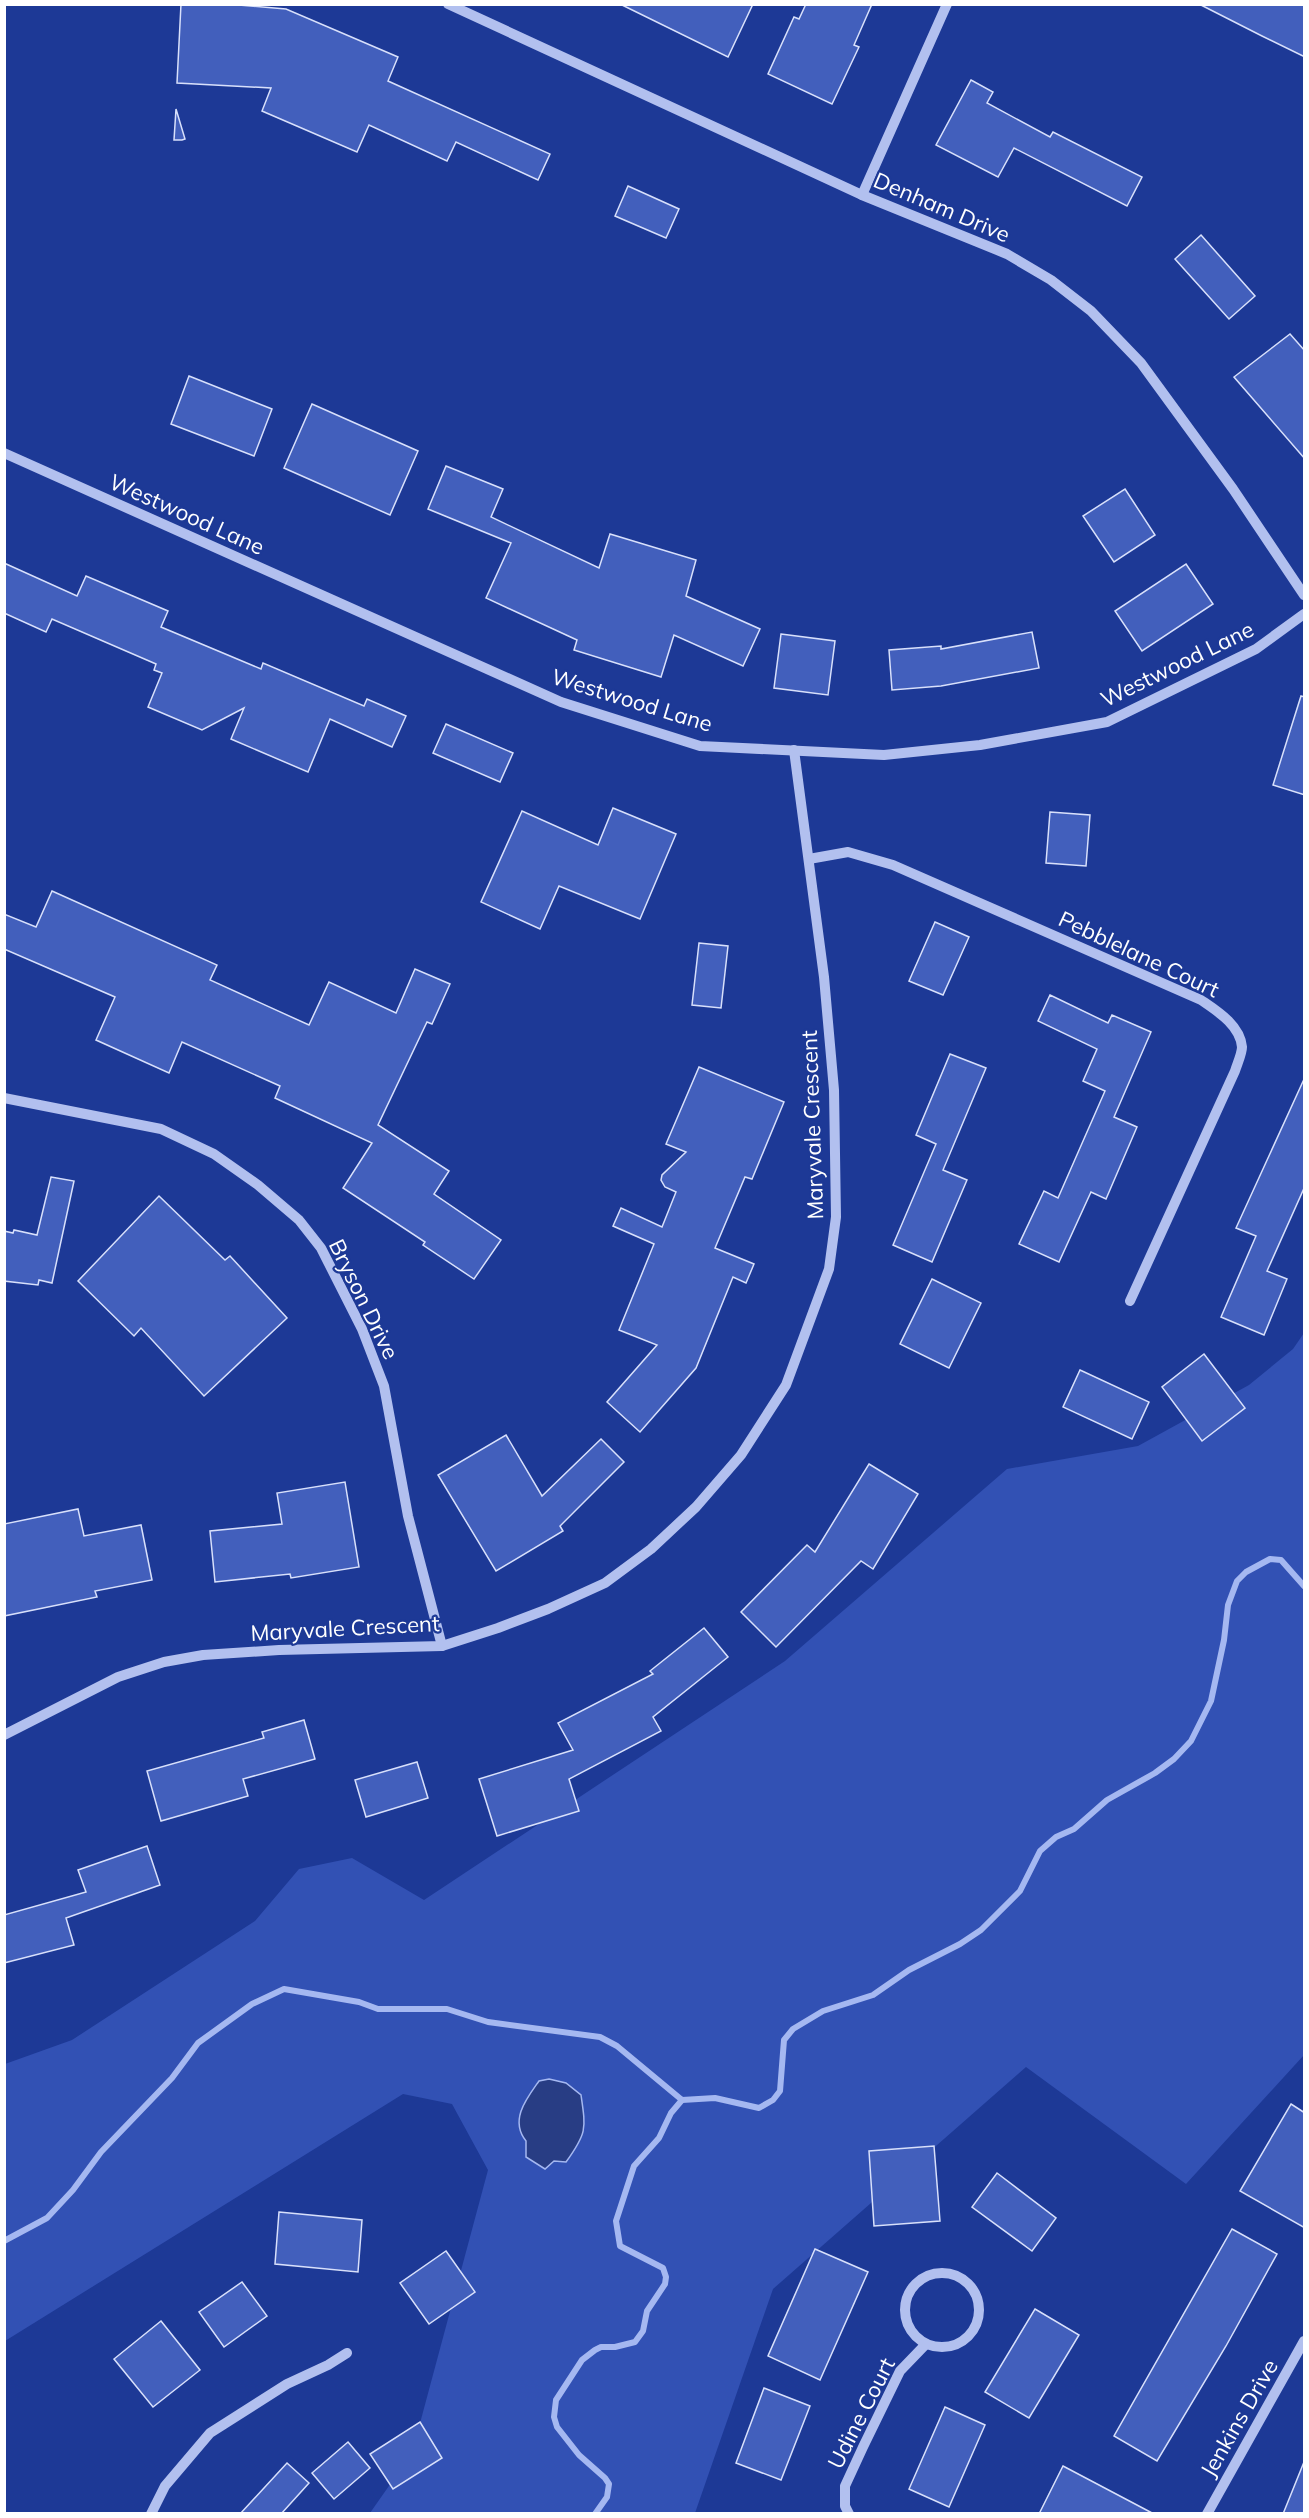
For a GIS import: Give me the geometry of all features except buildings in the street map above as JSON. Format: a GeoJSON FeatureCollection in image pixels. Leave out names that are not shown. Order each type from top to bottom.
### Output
{"type":"FeatureCollection","features":[{"type":"Feature","properties":{"kind":"street","name":"Denham Drive"},"geometry":{"type":"LineString","coordinates":[[448,4],[862,195],[1007,254],[1051,280],[1091,311],[1141,363],[1233,489],[1305,595]]}},
{"type":"Feature","properties":{"kind":"street"},"geometry":{"type":"LineString","coordinates":[[862,195],[947,4]]}},
{"type":"Feature","properties":{"kind":"street","name":"Westwood Lane"},"geometry":{"type":"LineString","coordinates":[[4,453],[561,702],[700,746],[884,755],[980,745],[1107,722],[1256,649],[1305,614]]}},
{"type":"Feature","properties":{"kind":"street","name":"Maryvale Crescent"},"geometry":{"type":"LineString","coordinates":[[4,1735],[118,1677],[164,1662],[203,1655],[279,1650],[442,1646],[498,1628],[558,1605],[605,1583],[651,1549],[696,1508],[741,1455],[786,1385],[829,1269],[836,1217],[834,1090],[824,976],[794,750]]}},
{"type":"Feature","properties":{"kind":"street","name":"Pebblelane Court"},"geometry":{"type":"LineString","coordinates":[[810,859],[848,852],[893,865],[1201,1000],[1222,1014],[1236,1031],[1242,1048],[1235,1071],[1130,1301]]}},
{"type":"Feature","properties":{"kind":"street","name":"Bryson Drive"},"geometry":{"type":"LineString","coordinates":[[4,1098],[161,1129],[214,1154],[258,1185],[298,1220],[321,1248],[362,1329],[384,1386],[408,1516],[442,1646]]}},
{"type":"Feature","properties":{"kind":"street","name":"Udine Court"},"geometry":{"type":"LineString","coordinates":[[949,2274],[960,2278],[970,2286],[976,2297],[979,2309],[974,2327],[962,2342],[938,2347],[926,2344],[916,2337],[905,2316],[905,2304],[909,2293],[926,2277],[949,2274]]}},
{"type":"Feature","properties":{"kind":"street","name":"Jenkins Drive"},"geometry":{"type":"LineString","coordinates":[[1207,2514],[1299,2361],[1305,2341]]}},
{"type":"Feature","properties":{"kind":"street","name":"Udine Court"},"geometry":{"type":"LineString","coordinates":[[847,2510],[845,2486],[900,2371],[926,2344]]}},
{"type":"Feature","properties":{"kind":"street"},"geometry":{"type":"LineString","coordinates":[[151,2514],[165,2486],[210,2433],[287,2384],[328,2365],[347,2353]]}},
{"type":"Feature","properties":{"kind":"shaded area"},"geometry":{"type":"Polygon","coordinates":[[[1304,1333],[1304,2055],[1186,2184],[1026,2067],[773,2289],[695,2513],[370,2513],[412,2453],[488,2170],[452,2104],[403,2094],[5,2341],[5,2064],[72,2040],[255,1921],[299,1869],[352,1858],[424,1900],[785,1661],[1007,1469],[1138,1446],[1249,1385],[1293,1349],[1304,1333]]]}},
{"type":"Feature","properties":{"kind":"shaded area"},"geometry":{"type":"Polygon","coordinates":[[[549,2079],[566,2083],[581,2095],[584,2123],[578,2144],[566,2162],[554,2161],[545,2169],[526,2157],[526,2141],[521,2133],[519,2117],[525,2102],[539,2081],[549,2079]]]}},
{"type":"Feature","properties":{"kind":"waterway"},"geometry":{"type":"LineString","coordinates":[[4,2241],[47,2218],[73,2190],[101,2152],[172,2078],[198,2043],[252,2004],[284,1989],[359,2002],[378,2009],[447,2009],[488,2022],[600,2037],[617,2046],[682,2100],[715,2098],[759,2108],[773,2100],[780,2091],[784,2040],[793,2029],[823,2011],[873,1995],[909,1970],[960,1944],[981,1930],[1020,1891],[1040,1851],[1056,1837],[1074,1829],[1107,1800],[1155,1773],[1174,1759],[1191,1741],[1211,1701],[1224,1640],[1228,1605],[1237,1581],[1246,1572],[1270,1559],[1281,1560],[1304,1586]]}},
{"type":"Feature","properties":{"kind":"waterway"},"geometry":{"type":"LineString","coordinates":[[595,2514],[607,2497],[609,2484],[579,2455],[557,2427],[554,2417],[556,2400],[582,2360],[595,2350],[635,2342],[643,2331],[647,2311],[665,2284],[666,2277],[663,2268],[620,2246],[616,2221],[634,2166],[659,2138],[671,2113],[682,2100]]}}]}
